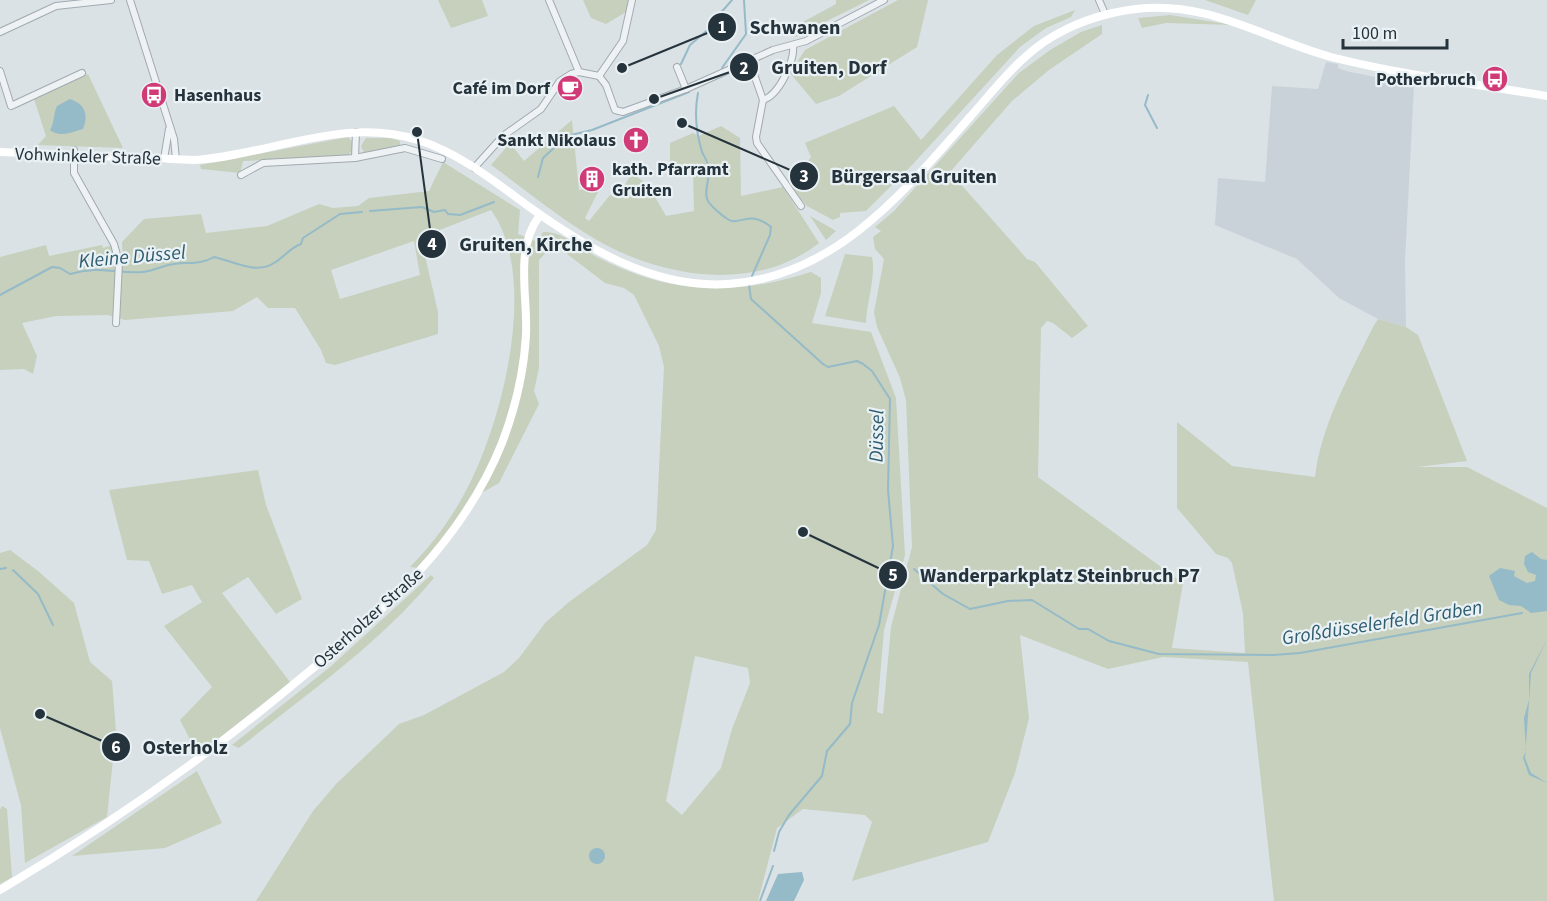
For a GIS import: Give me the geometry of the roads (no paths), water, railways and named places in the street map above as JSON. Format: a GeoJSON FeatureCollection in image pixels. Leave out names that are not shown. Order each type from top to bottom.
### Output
{"type":"FeatureCollection","features":[{"type":"Feature","properties":{"kind":"main road","name":"Vohwinkeler Straße"},"geometry":{"type":"LineString","coordinates":[[0,152],[74,153],[164,159],[225,158],[316,136],[356,132],[416,140],[445,151],[474,168],[540,215],[604,254],[649,273],[704,284],[744,282],[771,277],[818,259],[864,228],[900,194],[998,84],[1028,55],[1062,32],[1105,14],[1153,7],[1199,11],[1230,18],[1324,54],[1359,63],[1547,96]]}},
{"type":"Feature","properties":{"kind":"main road","name":"Osterholzer Straße"},"geometry":{"type":"LineString","coordinates":[[0,890],[167,782],[265,709],[386,605],[447,541],[489,473],[514,407],[526,338],[525,244],[531,227],[540,215]]}},
{"type":"Feature","properties":{"kind":"street"},"geometry":{"type":"LineString","coordinates":[[0,32],[56,6],[111,0]]}},
{"type":"Feature","properties":{"kind":"street"},"geometry":{"type":"LineString","coordinates":[[130,0],[176,159]]}},
{"type":"Feature","properties":{"kind":"street"},"geometry":{"type":"LineString","coordinates":[[549,0],[579,72]]}},
{"type":"Feature","properties":{"kind":"street"},"geometry":{"type":"LineString","coordinates":[[599,76],[624,40],[632,0]]}},
{"type":"Feature","properties":{"kind":"street"},"geometry":{"type":"LineString","coordinates":[[474,168],[503,136],[542,109],[561,81],[579,72],[599,76],[606,85],[613,107],[619,112],[686,89],[749,60],[793,45],[884,0]]}},
{"type":"Feature","properties":{"kind":"street"},"geometry":{"type":"LineString","coordinates":[[1099,0],[1105,14]]}},
{"type":"Feature","properties":{"kind":"street"},"geometry":{"type":"LineString","coordinates":[[763,100],[773,93],[782,79],[793,56],[793,45]]}},
{"type":"Feature","properties":{"kind":"street"},"geometry":{"type":"LineString","coordinates":[[749,60],[763,100],[756,137],[757,143],[801,206]]}},
{"type":"Feature","properties":{"kind":"street"},"geometry":{"type":"LineString","coordinates":[[677,67],[686,89]]}},
{"type":"Feature","properties":{"kind":"street"},"geometry":{"type":"LineString","coordinates":[[0,71],[11,106],[82,73]]}},
{"type":"Feature","properties":{"kind":"street"},"geometry":{"type":"LineString","coordinates":[[164,159],[169,129]]}},
{"type":"Feature","properties":{"kind":"street"},"geometry":{"type":"LineString","coordinates":[[356,132],[356,158]]}},
{"type":"Feature","properties":{"kind":"street"},"geometry":{"type":"LineString","coordinates":[[241,175],[264,163],[356,158],[410,148],[442,159]]}},
{"type":"Feature","properties":{"kind":"street"},"geometry":{"type":"LineString","coordinates":[[74,153],[74,173],[114,244],[119,262],[117,323]]}},
{"type":"Feature","properties":{"kind":"water"},"geometry":{"type":"Polygon","coordinates":[[[70,99],[79,104],[84,111],[86,119],[83,129],[58,134],[50,130],[57,106],[70,99]]]}},
{"type":"Feature","properties":{"kind":"water"},"geometry":{"type":"Polygon","coordinates":[[[1532,552],[1541,559],[1547,560],[1547,611],[1531,613],[1521,606],[1509,605],[1499,600],[1489,576],[1500,568],[1515,571],[1514,576],[1527,583],[1535,581],[1536,575],[1528,572],[1524,564],[1525,556],[1532,552]]]}},
{"type":"Feature","properties":{"kind":"water"},"geometry":{"type":"Polygon","coordinates":[[[1547,639],[1531,673],[1526,747],[1524,718],[1529,700],[1529,674],[1547,639]]]}},
{"type":"Feature","properties":{"kind":"water"},"geometry":{"type":"Polygon","coordinates":[[[1525,751],[1525,758],[1531,773],[1547,783],[1529,775],[1523,758],[1525,751]]]}},
{"type":"Feature","properties":{"kind":"water"},"geometry":{"type":"Polygon","coordinates":[[[597,848],[605,856],[597,864],[589,856],[597,848]]]}},
{"type":"Feature","properties":{"kind":"water"},"geometry":{"type":"Polygon","coordinates":[[[802,872],[804,880],[794,901],[766,901],[778,874],[802,872]]]}},
{"type":"Feature","properties":{"kind":"waterway","name":"Kleine Düssel"},"geometry":{"type":"LineString","coordinates":[[681,64],[690,45],[717,22],[718,16],[732,0]]}},
{"type":"Feature","properties":{"kind":"waterway","name":"Düssel"},"geometry":{"type":"LineString","coordinates":[[722,68],[746,34],[744,0]]}},
{"type":"Feature","properties":{"kind":"waterway","name":"Kleine Düssel"},"geometry":{"type":"LineString","coordinates":[[538,177],[543,158],[567,136],[592,130],[689,92]]}},
{"type":"Feature","properties":{"kind":"waterway","name":"Düssel"},"geometry":{"type":"LineString","coordinates":[[698,93],[696,122],[700,145],[709,169],[706,194],[708,201],[729,220],[751,218],[771,227],[770,235],[752,276]]}},
{"type":"Feature","properties":{"kind":"waterway"},"geometry":{"type":"LineString","coordinates":[[1148,95],[1145,105],[1157,128]]}},
{"type":"Feature","properties":{"kind":"waterway","name":"Kleine Düssel"},"geometry":{"type":"LineString","coordinates":[[370,211],[422,207],[434,212],[445,210],[448,214],[460,215],[494,202]]}},
{"type":"Feature","properties":{"kind":"waterway","name":"Kleine Düssel"},"geometry":{"type":"LineString","coordinates":[[0,295],[52,267],[60,268],[70,274],[90,270],[143,272],[170,265],[209,260],[214,257],[260,268],[274,263],[301,244],[303,238],[340,214],[362,212]]}},
{"type":"Feature","properties":{"kind":"waterway","name":"Düssel"},"geometry":{"type":"LineString","coordinates":[[749,285],[751,299],[823,364],[828,367],[857,361],[863,364],[872,371],[890,399],[888,490],[893,546],[879,625],[852,703],[850,724],[827,751],[822,776],[789,815],[779,832],[774,851]]}},
{"type":"Feature","properties":{"kind":"waterway"},"geometry":{"type":"LineString","coordinates":[[0,569],[6,568]]}},
{"type":"Feature","properties":{"kind":"waterway","name":"Großdüsselerfeld Graben"},"geometry":{"type":"LineString","coordinates":[[914,569],[943,594],[970,609],[1008,601],[1032,600],[1079,629],[1088,629],[1109,641],[1159,654],[1273,655],[1300,653],[1522,613]]}},
{"type":"Feature","properties":{"kind":"waterway"},"geometry":{"type":"LineString","coordinates":[[13,570],[38,594],[53,625]]}},
{"type":"Feature","properties":{"kind":"waterway","name":"Düssel"},"geometry":{"type":"LineString","coordinates":[[760,901],[773,866]]}},
{"type":"Feature","properties":{"kind":"place","name":"Schwanen"},"geometry":{"type":"Point","coordinates":[622,68]}},
{"type":"Feature","properties":{"kind":"place","name":"Potherbruch"},"geometry":{"type":"Point","coordinates":[1495,79]}},
{"type":"Feature","properties":{"kind":"place","name":"Café im Dorf"},"geometry":{"type":"Point","coordinates":[570,88]}},
{"type":"Feature","properties":{"kind":"place","name":"Hasenhaus"},"geometry":{"type":"Point","coordinates":[154,95]}},
{"type":"Feature","properties":{"kind":"place","name":"Gruiten, Dorf"},"geometry":{"type":"Point","coordinates":[654,99]}},
{"type":"Feature","properties":{"kind":"place","name":"Bürgersaal Gruiten"},"geometry":{"type":"Point","coordinates":[682,123]}},
{"type":"Feature","properties":{"kind":"place","name":"Gruiten, Kirche"},"geometry":{"type":"Point","coordinates":[417,132]}},
{"type":"Feature","properties":{"kind":"place","name":"Sankt Nikolaus"},"geometry":{"type":"Point","coordinates":[636,140]}},
{"type":"Feature","properties":{"kind":"place","name":"kath. Pfarramt Gruiten"},"geometry":{"type":"Point","coordinates":[592,179]}},
{"type":"Feature","properties":{"kind":"place","name":"Wanderparkplatz Steinbruch P7"},"geometry":{"type":"Point","coordinates":[803,532]}},
{"type":"Feature","properties":{"kind":"place","name":"Osterholz"},"geometry":{"type":"Point","coordinates":[40,714]}}]}
